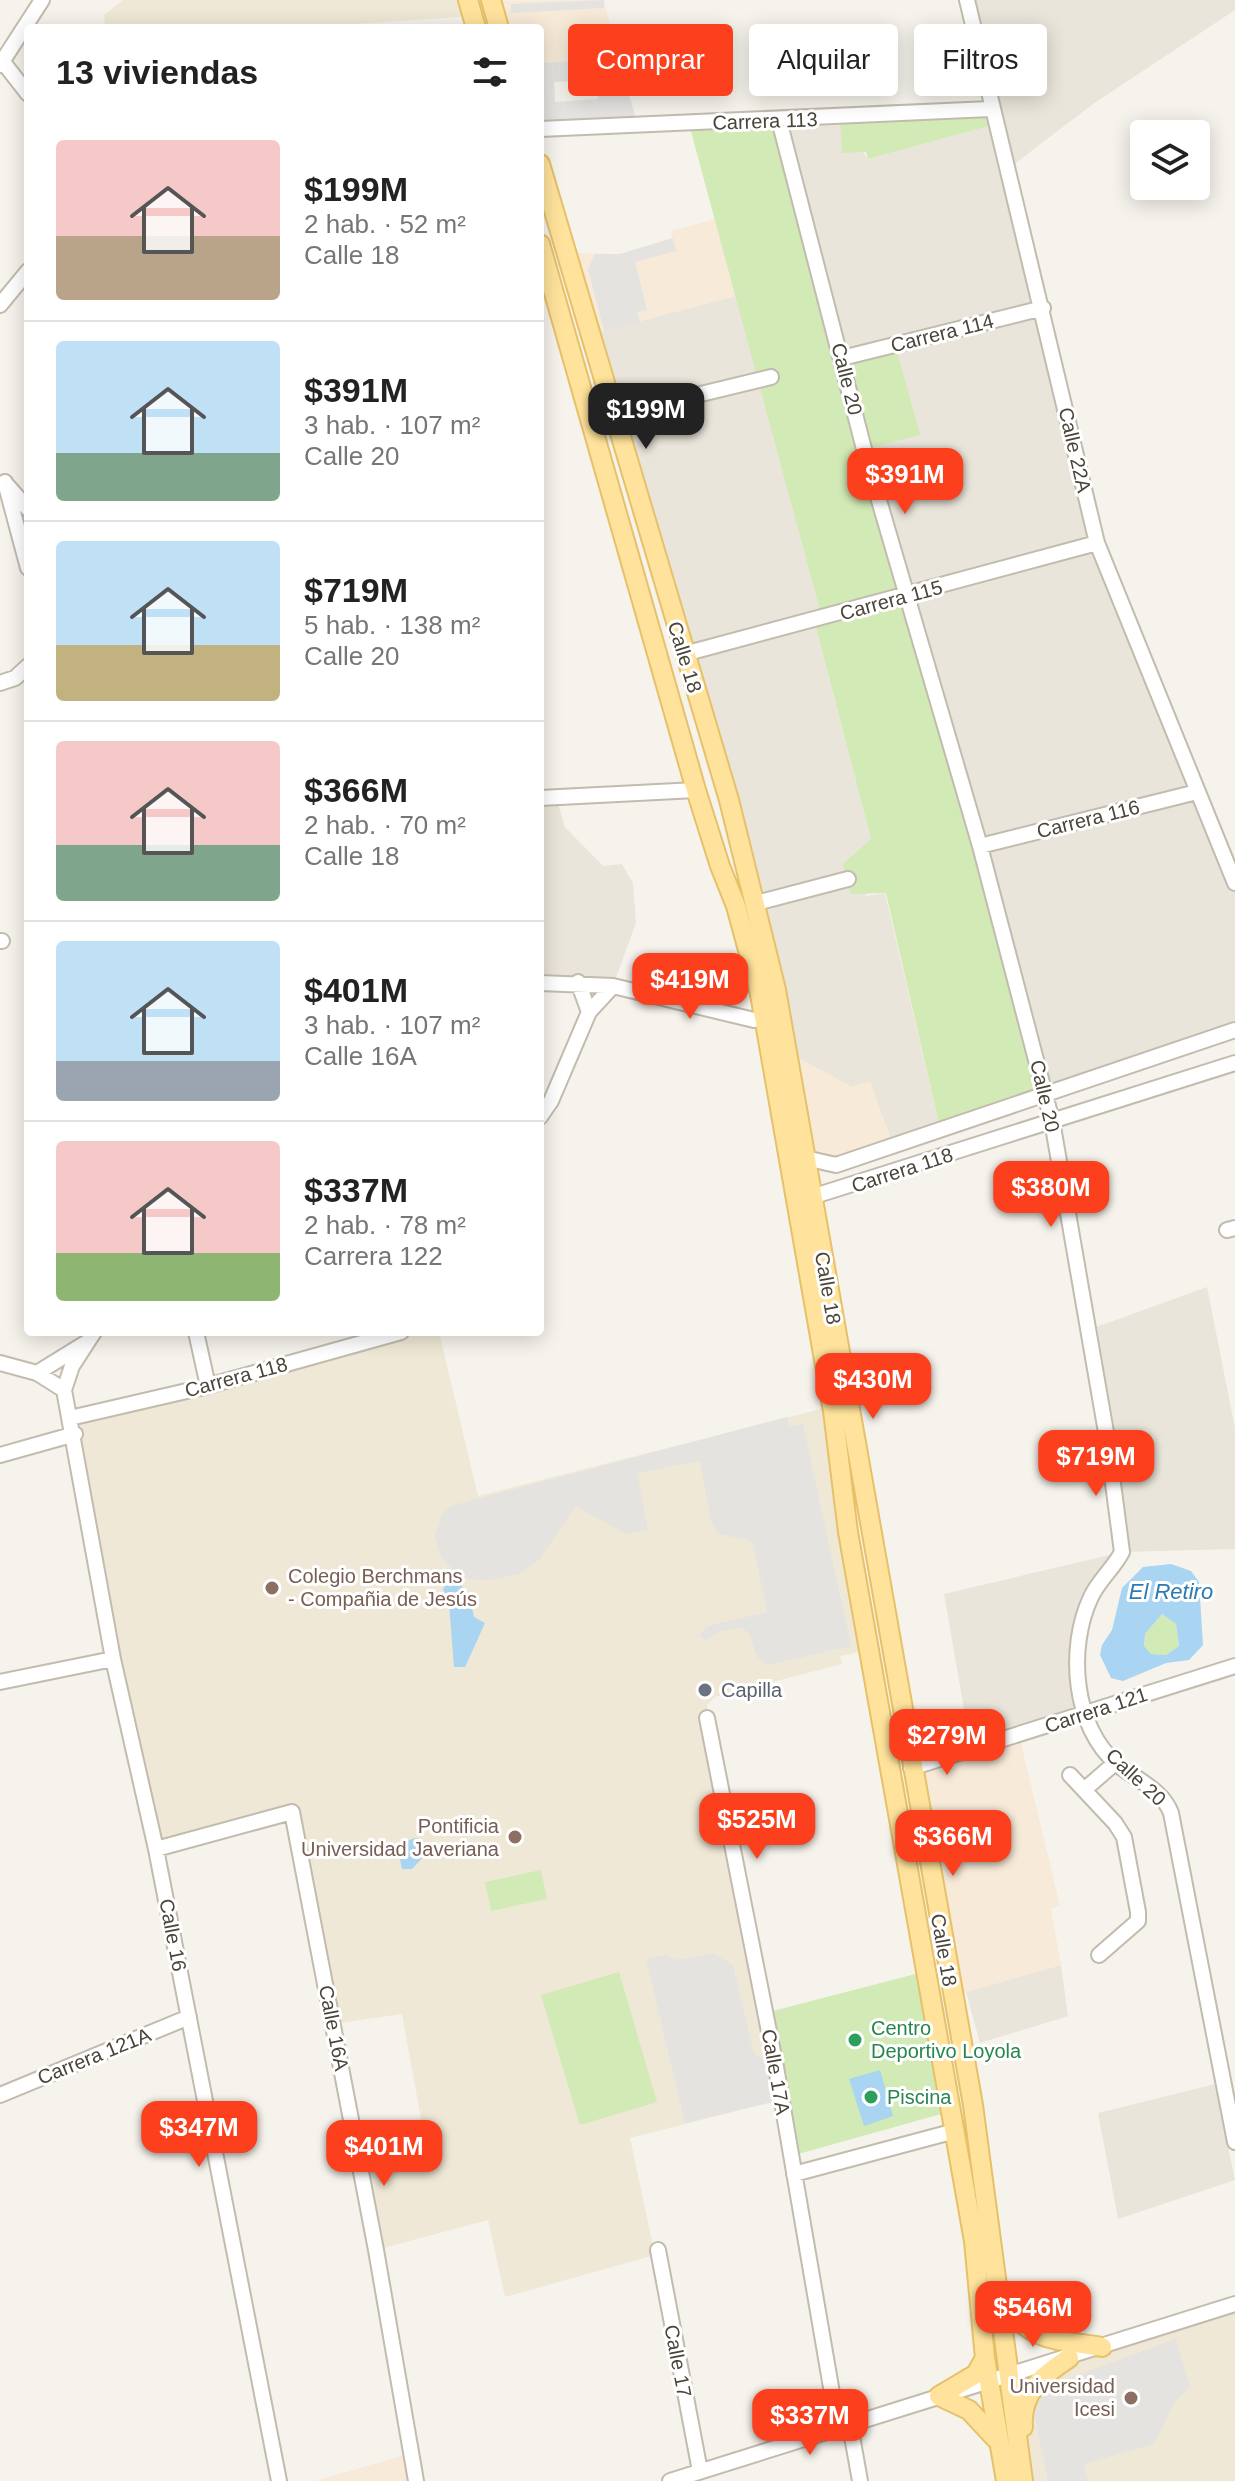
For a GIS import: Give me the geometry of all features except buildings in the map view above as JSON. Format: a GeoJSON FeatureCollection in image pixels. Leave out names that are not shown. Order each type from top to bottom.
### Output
{"type":"FeatureCollection","features":[{"type":"Feature","properties":{"kind":"main road"},"geometry":{"type":"LineString","coordinates":[[468,0],[475,24]]}},
{"type":"Feature","properties":{"kind":"main road"},"geometry":{"type":"LineString","coordinates":[[491,0],[498,24]]}},
{"type":"Feature","properties":{"kind":"main road","name":"Calle 18"},"geometry":{"type":"LineString","coordinates":[[544,178],[756,903],[804,1199],[975,2118],[1023,2481]]}},
{"type":"Feature","properties":{"kind":"main road","name":"Calle 18"},"geometry":{"type":"LineString","coordinates":[[544,258],[696,790],[772,1015]]}},
{"type":"Feature","properties":{"kind":"main road","name":"Calle 18"},"geometry":{"type":"LineString","coordinates":[[804,1199],[848,1532],[974,2241],[985,2358],[1006,2481]]}},
{"type":"Feature","properties":{"kind":"main road"},"geometry":{"type":"LineString","coordinates":[[998,2290],[1014,2319],[1030,2333],[1102,2347]]}},
{"type":"Feature","properties":{"kind":"main road"},"geometry":{"type":"LineString","coordinates":[[939,2396],[976,2374],[985,2358]]}},
{"type":"Feature","properties":{"kind":"main road"},"geometry":{"type":"LineString","coordinates":[[1029,2481],[1022,2410],[1030,2391],[1045,2374],[1069,2358]]}},
{"type":"Feature","properties":{"kind":"main road"},"geometry":{"type":"LineString","coordinates":[[939,2396],[978,2417],[998,2443]]}},
{"type":"Feature","properties":{"kind":"street"},"geometry":{"type":"LineString","coordinates":[[27,24],[42,0]]}},
{"type":"Feature","properties":{"kind":"street"},"geometry":{"type":"LineString","coordinates":[[491,0],[506,0]]}},
{"type":"Feature","properties":{"kind":"street","name":"Calle 22A"},"geometry":{"type":"LineString","coordinates":[[967,0],[990,109],[1043,308],[1097,543],[1235,883]]}},
{"type":"Feature","properties":{"kind":"street"},"geometry":{"type":"LineString","coordinates":[[24,28],[1,64],[24,90]]}},
{"type":"Feature","properties":{"kind":"street","name":"Carrera 113"},"geometry":{"type":"LineString","coordinates":[[544,129],[990,109]]}},
{"type":"Feature","properties":{"kind":"street","name":"Calle 20"},"geometry":{"type":"LineString","coordinates":[[779,120],[864,449],[980,846],[1052,1121],[1107,1438],[1122,1552],[1099,1581],[1083,1619],[1077,1647],[1085,1714],[1099,1742],[1115,1763],[1158,1793],[1171,1813],[1229,2066],[1235,2142]]}},
{"type":"Feature","properties":{"kind":"street"},"geometry":{"type":"LineString","coordinates":[[0,305],[24,276]]}},
{"type":"Feature","properties":{"kind":"street","name":"Carrera 114"},"geometry":{"type":"LineString","coordinates":[[842,358],[1043,308]]}},
{"type":"Feature","properties":{"kind":"street"},"geometry":{"type":"LineString","coordinates":[[614,415],[771,377]]}},
{"type":"Feature","properties":{"kind":"street"},"geometry":{"type":"LineString","coordinates":[[2,479],[24,504]]}},
{"type":"Feature","properties":{"kind":"street"},"geometry":{"type":"LineString","coordinates":[[2,479],[24,554]]}},
{"type":"Feature","properties":{"kind":"street","name":"Carrera 115"},"geometry":{"type":"LineString","coordinates":[[684,654],[1097,543]]}},
{"type":"Feature","properties":{"kind":"street"},"geometry":{"type":"LineString","coordinates":[[0,683],[15,678],[24,670]]}},
{"type":"Feature","properties":{"kind":"street"},"geometry":{"type":"LineString","coordinates":[[544,798],[696,790]]}},
{"type":"Feature","properties":{"kind":"street","name":"Carrera 116"},"geometry":{"type":"LineString","coordinates":[[980,846],[1197,792]]}},
{"type":"Feature","properties":{"kind":"street"},"geometry":{"type":"LineString","coordinates":[[756,903],[848,879]]}},
{"type":"Feature","properties":{"kind":"street"},"geometry":{"type":"LineString","coordinates":[[544,983],[578,982],[613,986],[754,1020],[772,1015]]}},
{"type":"Feature","properties":{"kind":"street"},"geometry":{"type":"LineString","coordinates":[[578,982],[589,1012]]}},
{"type":"Feature","properties":{"kind":"street"},"geometry":{"type":"LineString","coordinates":[[544,1111],[589,1012],[613,986]]}},
{"type":"Feature","properties":{"kind":"street"},"geometry":{"type":"LineString","coordinates":[[814,1160],[836,1165],[1235,1030]]}},
{"type":"Feature","properties":{"kind":"street","name":"Carrera 118"},"geometry":{"type":"LineString","coordinates":[[804,1199],[1235,1063]]}},
{"type":"Feature","properties":{"kind":"street"},"geometry":{"type":"LineString","coordinates":[[197,1336],[208,1386]]}},
{"type":"Feature","properties":{"kind":"street","name":"Carrera 118"},"geometry":{"type":"LineString","coordinates":[[70,1418],[208,1386],[387,1336]]}},
{"type":"Feature","properties":{"kind":"street"},"geometry":{"type":"LineString","coordinates":[[37,1373],[90,1337]]}},
{"type":"Feature","properties":{"kind":"street"},"geometry":{"type":"LineString","coordinates":[[0,1363],[37,1373],[64,1390],[72,1366],[90,1337]]}},
{"type":"Feature","properties":{"kind":"street","name":"Calle 16"},"geometry":{"type":"LineString","coordinates":[[64,1390],[75,1434],[113,1659],[156,1849],[279,2481]]}},
{"type":"Feature","properties":{"kind":"street"},"geometry":{"type":"LineString","coordinates":[[0,1455],[75,1434]]}},
{"type":"Feature","properties":{"kind":"street"},"geometry":{"type":"LineString","coordinates":[[0,1682],[113,1659]]}},
{"type":"Feature","properties":{"kind":"street","name":"Carrera 121"},"geometry":{"type":"LineString","coordinates":[[911,1768],[1235,1666]]}},
{"type":"Feature","properties":{"kind":"street","name":"Calle 17A"},"geometry":{"type":"LineString","coordinates":[[707,1718],[738,1861],[794,2174],[844,2426],[860,2481]]}},
{"type":"Feature","properties":{"kind":"street"},"geometry":{"type":"LineString","coordinates":[[1084,1790],[1115,1763]]}},
{"type":"Feature","properties":{"kind":"street"},"geometry":{"type":"LineString","coordinates":[[1070,1775],[1124,1837],[1138,1912],[1138,1921],[1133,1927],[1099,1955]]}},
{"type":"Feature","properties":{"kind":"street","name":"Calle 16A"},"geometry":{"type":"LineString","coordinates":[[156,1849],[292,1812],[376,2250],[416,2481]]}},
{"type":"Feature","properties":{"kind":"street","name":"Carrera 121A"},"geometry":{"type":"LineString","coordinates":[[0,2095],[189,2017]]}},
{"type":"Feature","properties":{"kind":"street"},"geometry":{"type":"LineString","coordinates":[[794,2174],[955,2131]]}},
{"type":"Feature","properties":{"kind":"street","name":"Calle 17"},"geometry":{"type":"LineString","coordinates":[[658,2250],[700,2471]]}},
{"type":"Feature","properties":{"kind":"street"},"geometry":{"type":"LineString","coordinates":[[670,2481],[1235,2304]]}},
{"type":"Feature","properties":{"kind":"shaded area"},"geometry":{"type":"Polygon","coordinates":[[[123,0],[468,0],[473,16],[356,24],[105,24],[104,15],[123,0]]]}},
{"type":"Feature","properties":{"kind":"shaded area"},"geometry":{"type":"Polygon","coordinates":[[[604,0],[610,24],[568,24],[568,61],[544,63],[544,24],[498,24],[491,1],[604,0]]]}},
{"type":"Feature","properties":{"kind":"shaded area"},"geometry":{"type":"Polygon","coordinates":[[[604,0],[604,8],[511,13],[511,4],[604,0]]]}},
{"type":"Feature","properties":{"kind":"shaded area"},"geometry":{"type":"Polygon","coordinates":[[[967,0],[1235,0],[1235,10],[1093,104],[1009,168],[1097,543],[1235,883],[1235,1030],[1045,1094],[779,120],[840,118],[868,159],[995,124],[989,96],[1047,96],[1047,24],[972,24],[967,0]]]}},
{"type":"Feature","properties":{"kind":"shaded area"},"geometry":{"type":"Polygon","coordinates":[[[568,61],[568,81],[554,82],[555,102],[598,99],[598,96],[629,96],[638,125],[544,129],[544,63],[568,61]]]}},
{"type":"Feature","properties":{"kind":"shaded area"},"geometry":{"type":"Polygon","coordinates":[[[715,219],[736,296],[590,334],[566,253],[620,254],[672,238],[671,231],[715,219]]]}},
{"type":"Feature","properties":{"kind":"shaded area"},"geometry":{"type":"Polygon","coordinates":[[[673,238],[676,251],[635,262],[647,310],[637,312],[640,322],[604,331],[588,269],[595,254],[620,254],[673,238]]]}},
{"type":"Feature","properties":{"kind":"shaded area"},"geometry":{"type":"Polygon","coordinates":[[[736,296],[822,618],[814,621],[871,839],[866,896],[885,893],[940,1128],[893,1145],[852,1087],[785,1051],[776,990],[590,334],[736,296]]]}},
{"type":"Feature","properties":{"kind":"shaded area"},"geometry":{"type":"Polygon","coordinates":[[[556,797],[565,827],[603,866],[622,864],[633,883],[636,923],[613,986],[544,983],[544,798],[556,797]]]}},
{"type":"Feature","properties":{"kind":"shaded area"},"geometry":{"type":"Polygon","coordinates":[[[785,1051],[852,1087],[870,1081],[893,1145],[836,1165],[814,1160],[785,1051]]]}},
{"type":"Feature","properties":{"kind":"shaded area"},"geometry":{"type":"Polygon","coordinates":[[[1207,1287],[1235,1428],[1235,1549],[1122,1552],[1088,1330],[1207,1287]]]}},
{"type":"Feature","properties":{"kind":"shaded area","name":"Pontificia Universidad Javeriana"},"geometry":{"type":"Polygon","coordinates":[[[386,1336],[440,1336],[478,1496],[825,1408],[870,1650],[840,1656],[842,1664],[715,1697],[707,1705],[707,1718],[765,2013],[952,2111],[883,2129],[780,2100],[630,2138],[655,2255],[505,2297],[488,2220],[376,2250],[354,2133],[421,2119],[402,2014],[333,2024],[292,1812],[156,1849],[70,1418],[386,1336]]]}},
{"type":"Feature","properties":{"kind":"shaded area"},"geometry":{"type":"Polygon","coordinates":[[[787,1417],[790,1427],[803,1424],[851,1646],[768,1665],[757,1657],[749,1633],[741,1628],[720,1631],[705,1641],[699,1635],[708,1626],[767,1612],[753,1544],[748,1540],[718,1534],[711,1522],[700,1461],[637,1473],[648,1530],[626,1534],[576,1506],[539,1560],[519,1574],[490,1580],[467,1579],[452,1569],[440,1555],[435,1537],[441,1516],[451,1506],[787,1417]]]}},
{"type":"Feature","properties":{"kind":"shaded area"},"geometry":{"type":"Polygon","coordinates":[[[1122,1552],[1083,1619],[1085,1714],[971,1749],[944,1594],[1122,1552]]]}},
{"type":"Feature","properties":{"kind":"shaded area"},"geometry":{"type":"Polygon","coordinates":[[[1019,1735],[1060,1906],[1051,1909],[1061,1965],[953,1996],[911,1768],[1019,1735]]]}},
{"type":"Feature","properties":{"kind":"shaded area"},"geometry":{"type":"Polygon","coordinates":[[[713,1953],[733,1965],[754,2054],[776,2067],[781,2100],[685,2123],[646,1959],[666,1955],[677,1960],[713,1953]]]}},
{"type":"Feature","properties":{"kind":"shaded area"},"geometry":{"type":"Polygon","coordinates":[[[1061,1965],[1068,2016],[980,2043],[966,1992],[1061,1965]]]}},
{"type":"Feature","properties":{"kind":"shaded area"},"geometry":{"type":"Polygon","coordinates":[[[1215,2084],[1235,2180],[1118,2219],[1098,2113],[1215,2084]]]}},
{"type":"Feature","properties":{"kind":"shaded area"},"geometry":{"type":"Polygon","coordinates":[[[416,2121],[416,2169],[370,2180],[361,2132],[416,2121]]]}},
{"type":"Feature","properties":{"kind":"shaded area","name":"Universidad Icesi"},"geometry":{"type":"Polygon","coordinates":[[[1235,2304],[1235,2481],[1029,2481],[1023,2405],[1069,2358],[1235,2304]]]}},
{"type":"Feature","properties":{"kind":"shaded area"},"geometry":{"type":"Polygon","coordinates":[[[1176,2339],[1190,2387],[1174,2403],[1154,2444],[1084,2464],[1088,2481],[1048,2481],[1033,2409],[1044,2393],[1078,2375],[1176,2339]]]}},
{"type":"Feature","properties":{"kind":"shaded area"},"geometry":{"type":"Polygon","coordinates":[[[411,2453],[416,2481],[316,2481],[411,2453]]]}},
{"type":"Feature","properties":{"kind":"green space"},"geometry":{"type":"Polygon","coordinates":[[[990,109],[996,124],[868,159],[866,152],[842,153],[840,118],[990,109]]]}},
{"type":"Feature","properties":{"kind":"green space"},"geometry":{"type":"Polygon","coordinates":[[[779,120],[842,357],[895,344],[920,435],[865,449],[1045,1094],[940,1128],[886,893],[851,894],[843,864],[871,839],[814,620],[822,618],[689,124],[779,120]]]}},
{"type":"Feature","properties":{"kind":"green space"},"geometry":{"type":"Polygon","coordinates":[[[1162,1614],[1176,1624],[1179,1646],[1166,1655],[1151,1654],[1144,1646],[1145,1634],[1162,1614]]]}},
{"type":"Feature","properties":{"kind":"green space"},"geometry":{"type":"Polygon","coordinates":[[[541,1870],[547,1899],[491,1911],[485,1882],[541,1870]]]}},
{"type":"Feature","properties":{"kind":"green space","name":"Centro Deportivo Loyola"},"geometry":{"type":"Polygon","coordinates":[[[927,1971],[952,2111],[791,2156],[765,2013],[927,1971]]]}},
{"type":"Feature","properties":{"kind":"green space"},"geometry":{"type":"Polygon","coordinates":[[[619,1972],[657,2102],[580,2125],[541,1995],[619,1972]]]}},
{"type":"Feature","properties":{"kind":"water","name":"El Retiro"},"geometry":{"type":"Polygon","coordinates":[[[1171,1564],[1191,1571],[1199,1582],[1203,1645],[1189,1660],[1166,1663],[1123,1681],[1111,1678],[1100,1655],[1102,1645],[1112,1630],[1122,1588],[1143,1567],[1171,1564]],[[1162,1614],[1145,1634],[1144,1646],[1151,1654],[1166,1655],[1179,1646],[1176,1624],[1162,1614]]]}},
{"type":"Feature","properties":{"kind":"water"},"geometry":{"type":"Polygon","coordinates":[[[450,1579],[460,1579],[474,1617],[485,1623],[465,1667],[454,1667],[449,1603],[443,1589],[450,1579]]]}},
{"type":"Feature","properties":{"kind":"water"},"geometry":{"type":"Polygon","coordinates":[[[415,1838],[424,1840],[427,1853],[412,1869],[402,1869],[398,1849],[404,1842],[415,1838]]]}},
{"type":"Feature","properties":{"kind":"water","name":"Piscina"},"geometry":{"type":"Polygon","coordinates":[[[880,2070],[893,2116],[864,2126],[849,2079],[880,2070]]]}},
{"type":"Feature","properties":{"kind":"place","name":"Colegio Berchmans - Compañia de Jesús"},"geometry":{"type":"Point","coordinates":[272,1588]}},
{"type":"Feature","properties":{"kind":"place","name":"Capilla"},"geometry":{"type":"Point","coordinates":[705,1690]}},
{"type":"Feature","properties":{"kind":"place","name":"Pontificia Universidad Javeriana"},"geometry":{"type":"Point","coordinates":[515,1837]}},
{"type":"Feature","properties":{"kind":"place","name":"Centro Deportivo Loyola"},"geometry":{"type":"Point","coordinates":[855,2040]}},
{"type":"Feature","properties":{"kind":"place","name":"Piscina"},"geometry":{"type":"Point","coordinates":[871,2097]}},
{"type":"Feature","properties":{"kind":"place","name":"Universidad Icesi"},"geometry":{"type":"Point","coordinates":[1131,2398]}}]}
